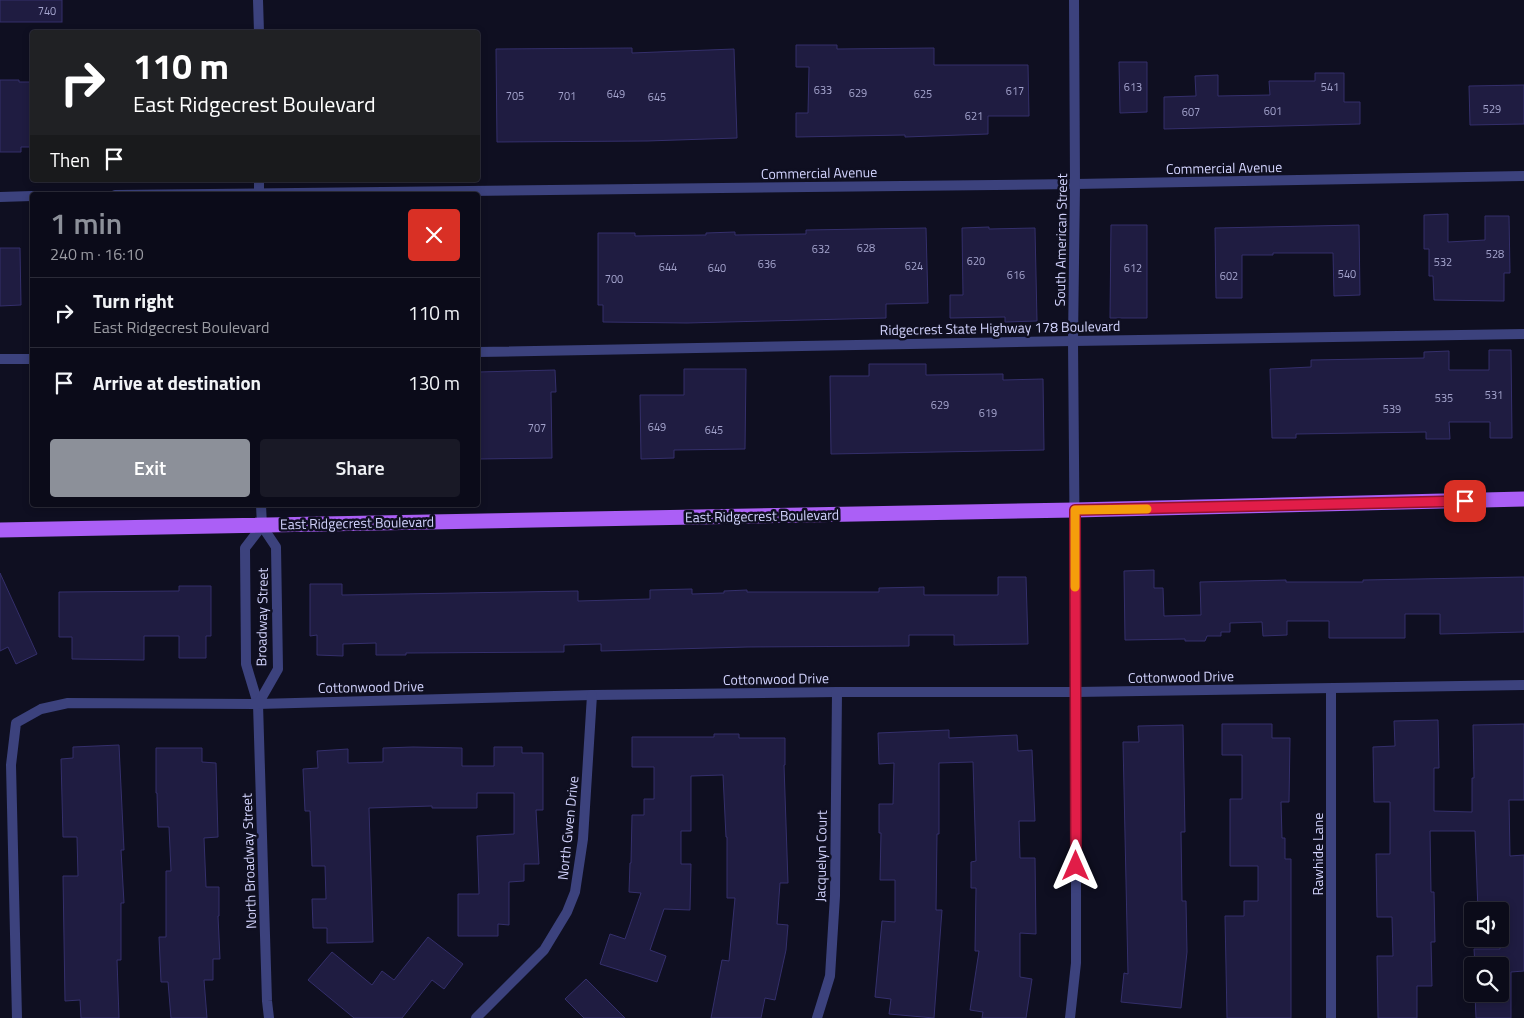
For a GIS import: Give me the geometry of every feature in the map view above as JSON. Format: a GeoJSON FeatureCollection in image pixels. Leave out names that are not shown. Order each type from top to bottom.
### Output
{"type":"FeatureCollection","features":[{"type":"Feature","properties":{"kind":"main road","name":"East Ridgecrest Boulevard"},"geometry":{"type":"LineString","coordinates":[[0,530],[1075,510],[1524,499]]}},
{"type":"Feature","properties":{"kind":"street"},"geometry":{"type":"LineString","coordinates":[[258,0],[258,30]]}},
{"type":"Feature","properties":{"kind":"street","name":"South American Street"},"geometry":{"type":"LineString","coordinates":[[1070,1018],[1076,962],[1073,341],[1076,184],[1074,0]]}},
{"type":"Feature","properties":{"kind":"street","name":"Commercial Avenue"},"geometry":{"type":"LineString","coordinates":[[422,192],[1524,176]]}},
{"type":"Feature","properties":{"kind":"street"},"geometry":{"type":"LineString","coordinates":[[0,197],[30,196]]}},
{"type":"Feature","properties":{"kind":"street","name":"Ridgecrest State Highway 178 Boulevard"},"geometry":{"type":"LineString","coordinates":[[480,352],[1524,334]]}},
{"type":"Feature","properties":{"kind":"street"},"geometry":{"type":"LineString","coordinates":[[0,359],[30,359]]}},
{"type":"Feature","properties":{"kind":"street","name":"Broadway Street"},"geometry":{"type":"LineString","coordinates":[[258,704],[278,669],[276,548],[262,526],[261,507]]}},
{"type":"Feature","properties":{"kind":"street","name":"Broadway Street"},"geometry":{"type":"LineString","coordinates":[[258,704],[246,664],[245,548],[262,526]]}},
{"type":"Feature","properties":{"kind":"street","name":"Cottonwood Drive"},"geometry":{"type":"LineString","coordinates":[[17,1018],[11,765],[16,723],[41,709],[68,703],[258,704],[592,695],[1076,692],[1524,685]]}},
{"type":"Feature","properties":{"kind":"street","name":"Rawhide Lane"},"geometry":{"type":"LineString","coordinates":[[1331,689],[1332,1018]]}},
{"type":"Feature","properties":{"kind":"street","name":"Jacquelyn Court"},"geometry":{"type":"LineString","coordinates":[[818,1018],[830,976],[835,896],[837,692]]}},
{"type":"Feature","properties":{"kind":"street","name":"North Gwen Drive"},"geometry":{"type":"LineString","coordinates":[[476,1018],[544,950],[567,912],[575,892],[582,839],[592,695]]}},
{"type":"Feature","properties":{"kind":"street","name":"North Broadway Street"},"geometry":{"type":"LineString","coordinates":[[258,704],[266,991],[269,1018]]}},
{"type":"Feature","properties":{"kind":"building"},"geometry":{"type":"Polygon","coordinates":[[[0,0],[62,0],[62,22],[0,22],[0,0]]]}},
{"type":"Feature","properties":{"kind":"building"},"geometry":{"type":"Polygon","coordinates":[[[796,45],[837,45],[837,49],[934,48],[934,65],[1028,65],[1029,116],[988,116],[988,134],[905,137],[905,135],[796,137],[796,113],[808,113],[809,67],[796,67],[796,45]]]}},
{"type":"Feature","properties":{"kind":"building"},"geometry":{"type":"Polygon","coordinates":[[[632,48],[632,53],[734,49],[737,138],[497,142],[496,49],[632,48]]]}},
{"type":"Feature","properties":{"kind":"building"},"geometry":{"type":"Polygon","coordinates":[[[1119,62],[1147,62],[1147,112],[1120,113],[1119,62]]]}},
{"type":"Feature","properties":{"kind":"building"},"geometry":{"type":"Polygon","coordinates":[[[1315,73],[1344,73],[1344,102],[1360,102],[1360,124],[1164,129],[1164,97],[1196,96],[1195,76],[1218,75],[1218,96],[1270,95],[1269,81],[1315,81],[1315,73]]]}},
{"type":"Feature","properties":{"kind":"building"},"geometry":{"type":"Polygon","coordinates":[[[0,80],[30,82],[30,147],[21,147],[21,152],[0,152],[0,80]]]}},
{"type":"Feature","properties":{"kind":"building"},"geometry":{"type":"Polygon","coordinates":[[[1524,85],[1524,124],[1470,125],[1469,86],[1524,85]]]}},
{"type":"Feature","properties":{"kind":"building"},"geometry":{"type":"Polygon","coordinates":[[[1448,214],[1448,242],[1485,240],[1485,216],[1509,216],[1510,273],[1504,273],[1504,301],[1434,300],[1433,276],[1429,276],[1429,249],[1424,249],[1424,215],[1448,214]]]}},
{"type":"Feature","properties":{"kind":"building"},"geometry":{"type":"Polygon","coordinates":[[[1111,225],[1147,225],[1147,318],[1110,318],[1111,225]]]}},
{"type":"Feature","properties":{"kind":"building"},"geometry":{"type":"Polygon","coordinates":[[[1359,225],[1360,295],[1334,296],[1333,253],[1273,253],[1273,255],[1242,255],[1242,298],[1216,298],[1215,228],[1359,225]]]}},
{"type":"Feature","properties":{"kind":"building"},"geometry":{"type":"Polygon","coordinates":[[[989,227],[989,229],[1035,228],[1037,321],[1005,322],[1005,317],[950,318],[950,295],[963,295],[962,228],[989,227]]]}},
{"type":"Feature","properties":{"kind":"building"},"geometry":{"type":"Polygon","coordinates":[[[926,228],[928,303],[886,304],[886,318],[687,323],[603,322],[603,305],[598,305],[598,233],[635,233],[635,236],[706,235],[706,233],[735,232],[735,235],[806,234],[806,230],[926,228]]]}},
{"type":"Feature","properties":{"kind":"building"},"geometry":{"type":"Polygon","coordinates":[[[0,248],[20,248],[21,305],[0,306],[0,248]]]}},
{"type":"Feature","properties":{"kind":"building"},"geometry":{"type":"Polygon","coordinates":[[[1489,350],[1511,350],[1512,438],[1490,438],[1490,422],[1449,422],[1450,439],[1426,439],[1426,432],[1296,434],[1296,438],[1272,438],[1270,369],[1311,367],[1311,360],[1424,358],[1424,352],[1449,351],[1449,370],[1489,370],[1489,350]]]}},
{"type":"Feature","properties":{"kind":"building"},"geometry":{"type":"Polygon","coordinates":[[[869,364],[926,364],[926,375],[1003,374],[1003,380],[1043,379],[1044,450],[831,454],[830,376],[869,376],[869,364]]]}},
{"type":"Feature","properties":{"kind":"building"},"geometry":{"type":"Polygon","coordinates":[[[684,369],[746,369],[745,449],[674,450],[674,458],[641,459],[640,395],[684,395],[684,369]]]}},
{"type":"Feature","properties":{"kind":"building"},"geometry":{"type":"Polygon","coordinates":[[[555,370],[556,392],[551,392],[552,458],[480,459],[480,372],[555,370]]]}},
{"type":"Feature","properties":{"kind":"building"},"geometry":{"type":"Polygon","coordinates":[[[1154,570],[1154,588],[1163,588],[1164,616],[1201,615],[1200,582],[1286,580],[1286,582],[1363,582],[1363,580],[1524,577],[1524,632],[1440,634],[1440,614],[1405,614],[1405,638],[1329,638],[1329,621],[1287,621],[1287,635],[1263,636],[1262,622],[1230,623],[1230,632],[1221,632],[1221,636],[1207,636],[1205,641],[1185,641],[1185,639],[1125,640],[1124,571],[1154,570]]]}},
{"type":"Feature","properties":{"kind":"building"},"geometry":{"type":"Polygon","coordinates":[[[0,573],[37,654],[16,664],[8,647],[0,651],[0,573]]]}},
{"type":"Feature","properties":{"kind":"building"},"geometry":{"type":"Polygon","coordinates":[[[998,577],[1026,577],[1028,644],[954,645],[954,635],[909,635],[909,646],[747,647],[601,651],[601,644],[564,645],[564,652],[406,653],[406,655],[376,655],[376,643],[343,644],[343,656],[317,655],[317,635],[310,636],[310,584],[342,584],[342,595],[578,591],[578,601],[650,599],[650,590],[692,589],[692,594],[747,590],[747,592],[879,592],[879,588],[924,587],[924,595],[998,595],[998,577]]]}},
{"type":"Feature","properties":{"kind":"building"},"geometry":{"type":"Polygon","coordinates":[[[179,586],[211,586],[211,636],[206,636],[206,658],[179,658],[179,636],[144,636],[144,660],[72,659],[72,637],[59,637],[59,592],[179,591],[179,586]]]}},
{"type":"Feature","properties":{"kind":"building"},"geometry":{"type":"Polygon","coordinates":[[[1438,720],[1439,768],[1434,768],[1434,811],[1472,812],[1472,778],[1474,778],[1473,725],[1524,724],[1524,800],[1509,800],[1510,856],[1524,855],[1524,971],[1511,972],[1511,1018],[1476,1018],[1475,1002],[1509,1002],[1509,957],[1474,957],[1474,949],[1509,947],[1509,902],[1478,902],[1475,831],[1430,831],[1431,892],[1434,892],[1435,942],[1431,942],[1432,986],[1417,986],[1417,1018],[1378,1018],[1377,956],[1393,956],[1392,917],[1377,917],[1376,854],[1390,854],[1390,802],[1374,802],[1373,747],[1395,746],[1394,721],[1438,720]]]}},
{"type":"Feature","properties":{"kind":"building"},"geometry":{"type":"Polygon","coordinates":[[[1222,724],[1272,724],[1272,738],[1290,738],[1289,802],[1281,802],[1282,838],[1285,838],[1285,859],[1291,859],[1291,1018],[1227,1018],[1225,916],[1244,916],[1244,901],[1258,901],[1258,866],[1230,866],[1230,799],[1242,799],[1242,755],[1222,755],[1222,724]]]}},
{"type":"Feature","properties":{"kind":"building"},"geometry":{"type":"Polygon","coordinates":[[[1183,725],[1185,832],[1181,832],[1182,901],[1186,901],[1187,952],[1181,1008],[1121,1002],[1124,973],[1128,974],[1123,742],[1139,742],[1138,726],[1183,725]]]}},
{"type":"Feature","properties":{"kind":"building"},"geometry":{"type":"Polygon","coordinates":[[[949,730],[949,738],[1017,735],[1018,751],[1032,750],[1035,821],[1019,821],[1020,858],[1035,858],[1036,934],[1020,933],[1020,977],[1032,979],[1026,1018],[982,1018],[983,1012],[970,1010],[979,951],[975,951],[976,888],[971,888],[971,862],[976,861],[973,762],[939,763],[936,910],[942,910],[934,1018],[889,1014],[891,999],[875,997],[882,921],[895,922],[895,880],[880,880],[881,833],[879,833],[879,804],[893,804],[894,763],[879,764],[878,733],[949,730]]]}},
{"type":"Feature","properties":{"kind":"building"},"geometry":{"type":"Polygon","coordinates":[[[714,734],[739,734],[739,738],[785,738],[784,765],[788,883],[780,883],[777,924],[788,925],[786,950],[775,1000],[765,998],[761,1018],[711,1018],[722,960],[729,961],[735,898],[727,898],[727,837],[723,775],[691,776],[691,831],[681,831],[681,864],[691,864],[690,910],[664,909],[650,950],[666,956],[657,982],[600,964],[610,934],[625,939],[641,893],[629,892],[632,815],[644,815],[644,799],[654,799],[654,767],[632,767],[632,737],[714,737],[714,734]]]}},
{"type":"Feature","properties":{"kind":"building"},"geometry":{"type":"Polygon","coordinates":[[[119,745],[124,850],[121,850],[124,903],[121,903],[121,960],[117,960],[119,1018],[81,1018],[80,1000],[65,1001],[63,876],[78,876],[77,837],[63,837],[61,759],[73,758],[73,747],[119,745]]]}},
{"type":"Feature","properties":{"kind":"building"},"geometry":{"type":"Polygon","coordinates":[[[494,747],[522,747],[522,753],[543,753],[543,810],[536,810],[539,864],[524,864],[524,881],[509,882],[509,925],[498,924],[498,936],[458,936],[458,894],[479,894],[477,836],[514,834],[514,793],[477,793],[477,808],[432,808],[432,806],[369,808],[373,942],[327,943],[327,928],[313,928],[312,899],[326,899],[325,866],[312,866],[310,811],[305,811],[303,769],[318,768],[317,751],[348,749],[348,763],[383,762],[383,748],[462,748],[462,766],[494,766],[494,747]]]}},
{"type":"Feature","properties":{"kind":"building"},"geometry":{"type":"Polygon","coordinates":[[[156,748],[202,748],[202,762],[216,763],[218,837],[204,838],[206,887],[219,887],[220,959],[213,959],[213,980],[204,980],[207,1018],[171,1018],[168,982],[161,982],[159,937],[166,937],[166,871],[171,871],[169,827],[158,827],[156,748]]]}},
{"type":"Feature","properties":{"kind":"building"},"geometry":{"type":"Polygon","coordinates":[[[428,937],[463,964],[444,989],[432,980],[402,1018],[354,1018],[308,980],[332,952],[372,985],[382,971],[394,980],[428,937]]]}},
{"type":"Feature","properties":{"kind":"building"},"geometry":{"type":"Polygon","coordinates":[[[586,979],[625,1018],[584,1018],[565,999],[586,979]]]}},
{"type":"Feature","properties":{"kind":"slow traffic"},"geometry":{"type":"LineString","coordinates":[[1075,587],[1075,510],[1147,509]]}},
{"type":"Feature","properties":{"kind":"route"},"geometry":{"type":"LineString","coordinates":[[1076,866],[1075,510],[1465,501]]}}]}
